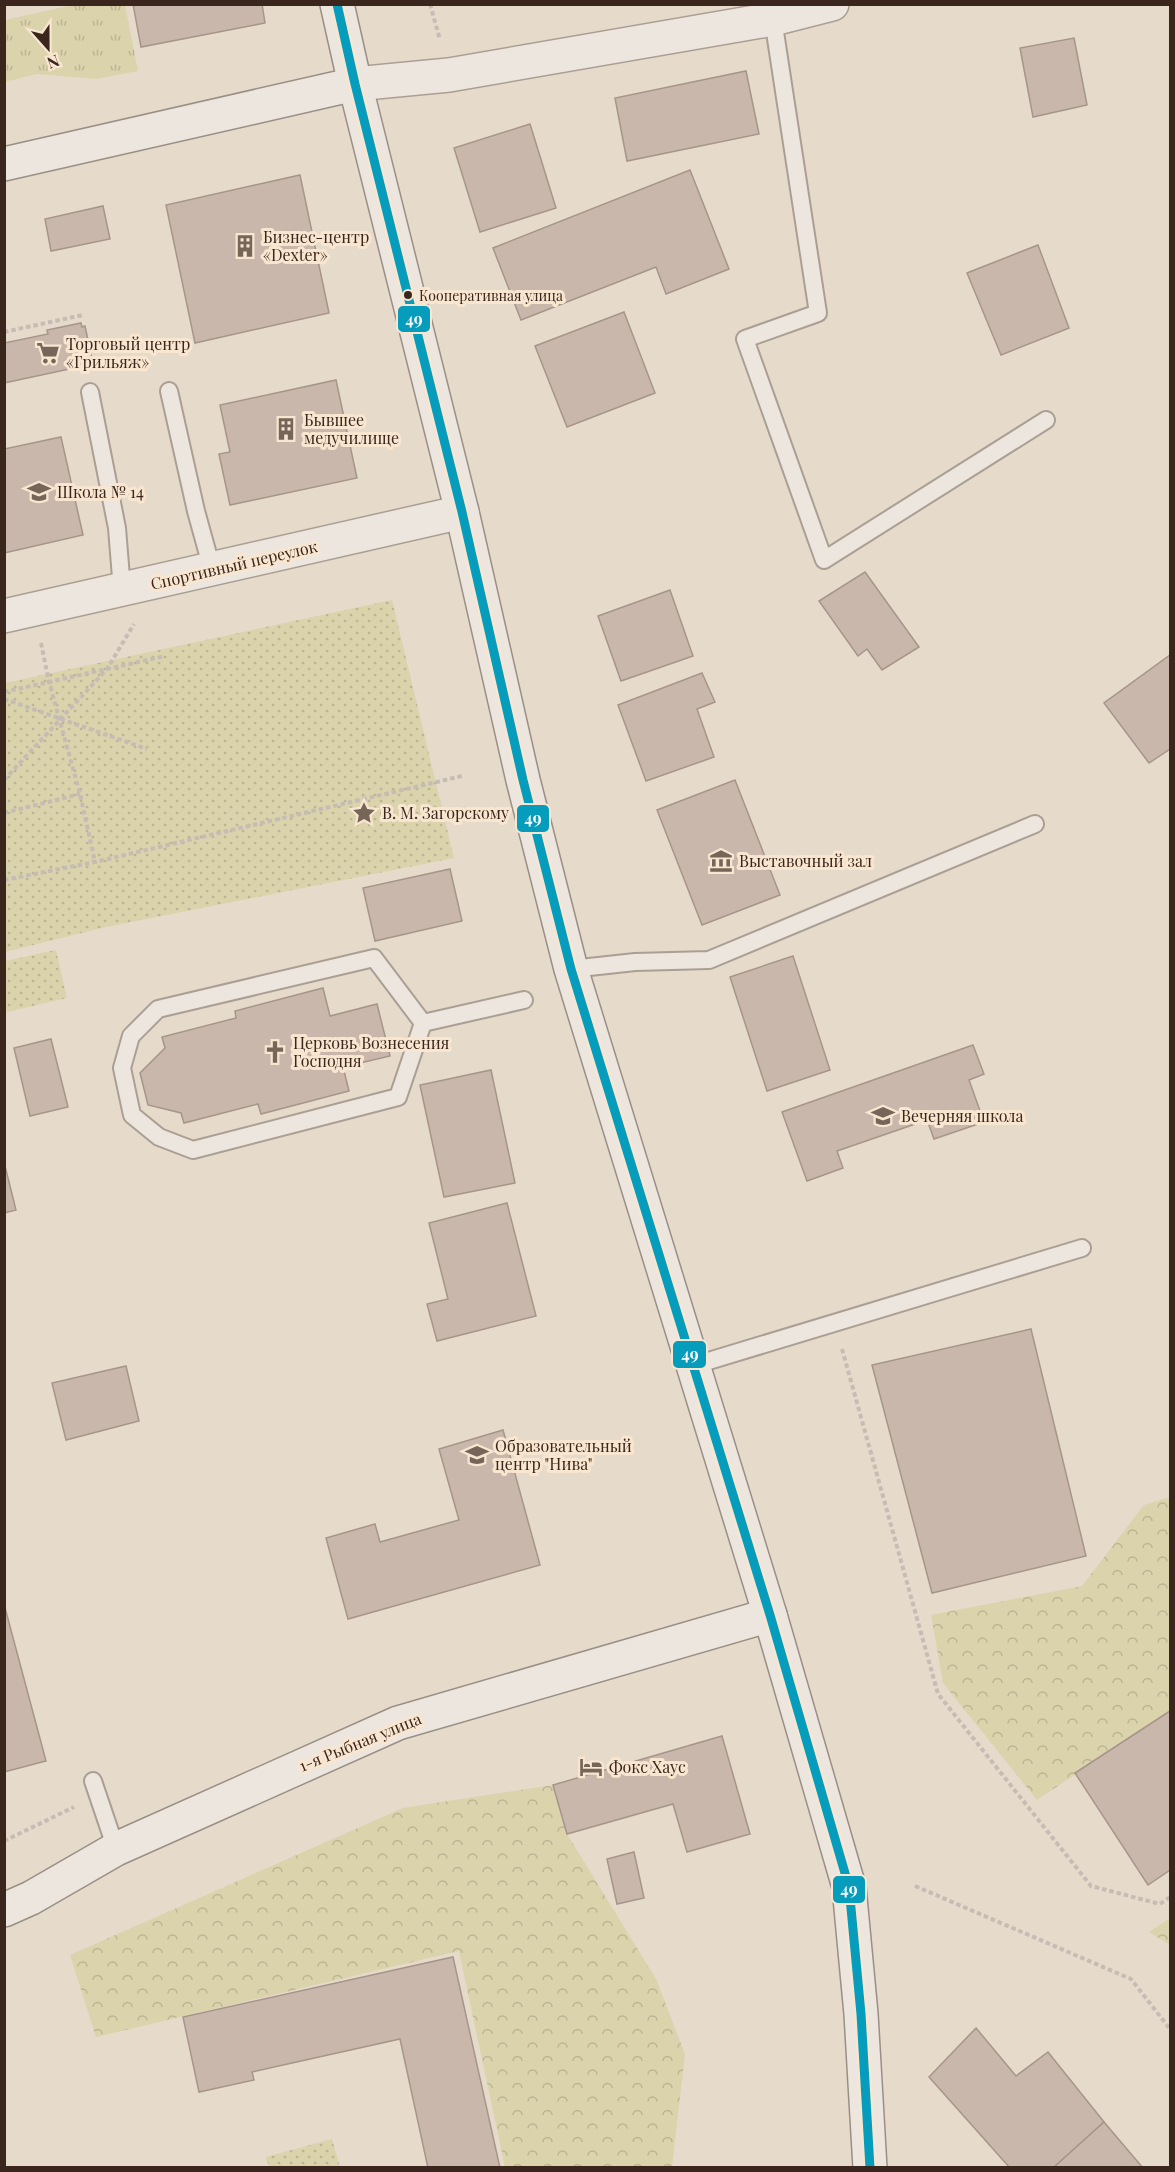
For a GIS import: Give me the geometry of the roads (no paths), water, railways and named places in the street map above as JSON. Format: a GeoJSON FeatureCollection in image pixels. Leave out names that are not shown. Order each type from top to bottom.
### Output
{"type":"FeatureCollection","features":[{"type":"Feature","properties":{"kind":"main road"},"geometry":{"type":"LineString","coordinates":[[337,4],[462,512],[523,780],[571,969],[770,1615],[849,1887],[861,2014],[870,2168]]}},
{"type":"Feature","properties":{"kind":"main road"},"geometry":{"type":"LineString","coordinates":[[4,164],[355,84],[448,75],[773,20],[832,4]]}},
{"type":"Feature","properties":{"kind":"main road","name":"Спортивный переулок"},"geometry":{"type":"LineString","coordinates":[[19,613],[462,512]]}},
{"type":"Feature","properties":{"kind":"main road","name":"1-я Рыбная улица"},"geometry":{"type":"LineString","coordinates":[[4,1910],[31,1898],[116,1849],[398,1723],[770,1615]]}},
{"type":"Feature","properties":{"kind":"lane"},"geometry":{"type":"LineString","coordinates":[[773,20],[818,313],[745,339],[824,560],[1046,420]]}},
{"type":"Feature","properties":{"kind":"lane"},"geometry":{"type":"LineString","coordinates":[[169,391],[196,512],[212,569]]}},
{"type":"Feature","properties":{"kind":"lane"},"geometry":{"type":"LineString","coordinates":[[90,392],[117,528],[122,590]]}},
{"type":"Feature","properties":{"kind":"lane"},"geometry":{"type":"LineString","coordinates":[[571,969],[635,962],[709,960],[1035,824]]}},
{"type":"Feature","properties":{"kind":"lane"},"geometry":{"type":"LineString","coordinates":[[374,958],[423,1023],[398,1097],[193,1150],[159,1137],[132,1115],[122,1068],[131,1036],[158,1009],[374,958]]}},
{"type":"Feature","properties":{"kind":"lane"},"geometry":{"type":"LineString","coordinates":[[423,1023],[524,1000]]}},
{"type":"Feature","properties":{"kind":"lane"},"geometry":{"type":"LineString","coordinates":[[692,1366],[1082,1248]]}},
{"type":"Feature","properties":{"kind":"lane"},"geometry":{"type":"LineString","coordinates":[[93,1781],[116,1849]]}},
{"type":"Feature","properties":{"kind":"place","name":"Бизнес-центр «Dexter»"},"geometry":{"type":"Point","coordinates":[245,246]}},
{"type":"Feature","properties":{"kind":"place","name":"Кооперативная улица"},"geometry":{"type":"Point","coordinates":[408,295]}},
{"type":"Feature","properties":{"kind":"place","name":"Торговый центр «Грильяж»"},"geometry":{"type":"Point","coordinates":[48,353]}},
{"type":"Feature","properties":{"kind":"place","name":"Бывшее медучилище"},"geometry":{"type":"Point","coordinates":[286,429]}},
{"type":"Feature","properties":{"kind":"place","name":"Школа № 14"},"geometry":{"type":"Point","coordinates":[39,492]}},
{"type":"Feature","properties":{"kind":"place","name":"В. М. Загорскому"},"geometry":{"type":"Point","coordinates":[364,813]}},
{"type":"Feature","properties":{"kind":"place","name":"Выставочный зал"},"geometry":{"type":"Point","coordinates":[721,861]}},
{"type":"Feature","properties":{"kind":"place","name":"Церковь Вознесения Господня"},"geometry":{"type":"Point","coordinates":[275,1052]}},
{"type":"Feature","properties":{"kind":"place","name":"Вечерняя школа"},"geometry":{"type":"Point","coordinates":[883,1116]}},
{"type":"Feature","properties":{"kind":"place","name":"Образовательный центр \"Нива\""},"geometry":{"type":"Point","coordinates":[477,1455]}},
{"type":"Feature","properties":{"kind":"place","name":"Фокс Хаус"},"geometry":{"type":"Point","coordinates":[591,1767]}}]}
